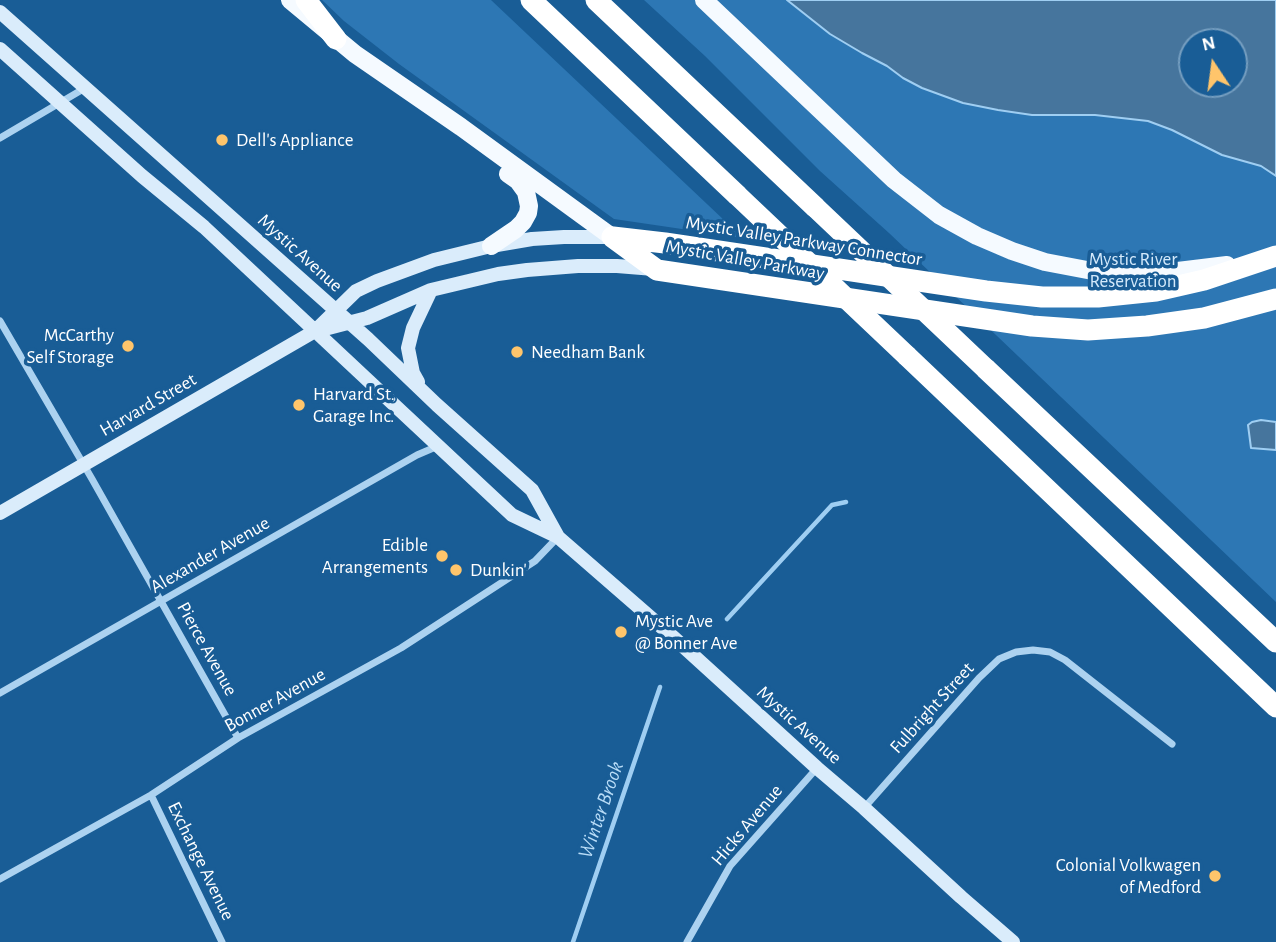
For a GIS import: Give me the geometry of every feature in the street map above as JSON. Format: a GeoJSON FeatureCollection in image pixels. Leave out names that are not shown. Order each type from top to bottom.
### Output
{"type":"FeatureCollection","features":[{"type":"Feature","properties":{"kind":"highway"},"geometry":{"type":"LineString","coordinates":[[306,0],[336,39]]}},
{"type":"Feature","properties":{"kind":"highway"},"geometry":{"type":"LineString","coordinates":[[531,0],[1276,707]]}},
{"type":"Feature","properties":{"kind":"highway"},"geometry":{"type":"LineString","coordinates":[[596,0],[1276,642]]}},
{"type":"Feature","properties":{"kind":"highway","name":"Mystic Valley Parkway Connector"},"geometry":{"type":"LineString","coordinates":[[611,237],[1042,297],[1098,297],[1156,291],[1204,280],[1276,255]]}},
{"type":"Feature","properties":{"kind":"highway","name":"Mystic Valley Parkway"},"geometry":{"type":"LineString","coordinates":[[611,237],[657,270],[1032,326],[1118,329],[1176,323],[1232,312],[1276,299]]}},
{"type":"Feature","properties":{"kind":"highway"},"geometry":{"type":"LineString","coordinates":[[1248,616],[1276,634]]}},
{"type":"Feature","properties":{"kind":"main road","name":"Mystic Valley Parkway"},"geometry":{"type":"LineString","coordinates":[[290,0],[336,39],[611,237]]}},
{"type":"Feature","properties":{"kind":"main road"},"geometry":{"type":"LineString","coordinates":[[704,0],[902,186],[939,215],[977,236],[1045,262],[1120,274],[1187,271],[1276,255]]}},
{"type":"Feature","properties":{"kind":"main road","name":"Mystic Avenue"},"geometry":{"type":"LineString","coordinates":[[0,12],[349,322],[533,490],[558,537]]}},
{"type":"Feature","properties":{"kind":"main road","name":"Mystic Avenue"},"geometry":{"type":"LineString","coordinates":[[0,49],[142,176],[204,227],[512,514],[558,537],[1013,942]]}},
{"type":"Feature","properties":{"kind":"main road"},"geometry":{"type":"LineString","coordinates":[[461,127],[526,191],[528,213],[523,222],[491,246]]}},
{"type":"Feature","properties":{"kind":"main road","name":"Mystic Valley Parkway Connector"},"geometry":{"type":"LineString","coordinates":[[315,331],[356,291],[434,260],[491,246],[564,237],[611,237]]}},
{"type":"Feature","properties":{"kind":"main road"},"geometry":{"type":"LineString","coordinates":[[315,331],[367,318],[431,290],[498,274],[541,268],[600,266],[657,270]]}},
{"type":"Feature","properties":{"kind":"main road"},"geometry":{"type":"LineString","coordinates":[[422,389],[413,373],[408,348],[413,328],[431,290]]}},
{"type":"Feature","properties":{"kind":"main road","name":"Harvard Street"},"geometry":{"type":"LineString","coordinates":[[0,513],[315,331]]}},
{"type":"Feature","properties":{"kind":"street"},"geometry":{"type":"LineString","coordinates":[[0,138],[85,88]]}},
{"type":"Feature","properties":{"kind":"street","name":"Pierce Avenue"},"geometry":{"type":"LineString","coordinates":[[1,327],[84,464],[239,738]]}},
{"type":"Feature","properties":{"kind":"street","name":"Alexander Avenue"},"geometry":{"type":"LineString","coordinates":[[0,694],[416,455],[438,446]]}},
{"type":"Feature","properties":{"kind":"street","name":"Bonner Avenue"},"geometry":{"type":"LineString","coordinates":[[0,880],[151,795],[239,738],[401,648],[535,561],[558,537]]}},
{"type":"Feature","properties":{"kind":"street","name":"Fulbright Street"},"geometry":{"type":"LineString","coordinates":[[864,808],[979,678],[999,659],[1016,652],[1050,652],[1065,660],[1172,744]]}},
{"type":"Feature","properties":{"kind":"street","name":"Hicks Avenue"},"geometry":{"type":"LineString","coordinates":[[687,942],[730,866],[817,768]]}},
{"type":"Feature","properties":{"kind":"street","name":"Exchange Avenue"},"geometry":{"type":"LineString","coordinates":[[151,795],[222,942]]}},
{"type":"Feature","properties":{"kind":"green space"},"geometry":{"type":"Polygon","coordinates":[[[322,0],[491,0],[743,238],[614,219],[399,64],[322,0]]]}},
{"type":"Feature","properties":{"kind":"green space","name":"Mystic River Reservation"},"geometry":{"type":"Polygon","coordinates":[[[644,0],[787,0],[830,34],[903,78],[963,103],[1032,115],[1095,115],[1148,121],[1222,155],[1261,166],[1276,176],[1276,422],[1252,422],[1273,450],[1276,450],[1276,602],[889,233],[820,171],[705,56],[644,0]]]}},
{"type":"Feature","properties":{"kind":"shaded area"},"geometry":{"type":"Polygon","coordinates":[[[787,0],[1276,0],[1276,176],[1261,166],[1222,155],[1148,121],[1095,115],[1032,115],[963,103],[922,88],[830,34],[787,0]]]}},
{"type":"Feature","properties":{"kind":"shaded area"},"geometry":{"type":"Polygon","coordinates":[[[1261,420],[1276,422],[1276,450],[1251,448],[1248,425],[1261,420]]]}},
{"type":"Feature","properties":{"kind":"waterway","name":"Winter Brook"},"geometry":{"type":"LineString","coordinates":[[727,619],[832,505],[846,502]]}},
{"type":"Feature","properties":{"kind":"waterway","name":"Winter Brook"},"geometry":{"type":"LineString","coordinates":[[573,942],[660,687]]}},
{"type":"Feature","properties":{"kind":"place","name":"Dell's Appliance"},"geometry":{"type":"Point","coordinates":[222,140]}},
{"type":"Feature","properties":{"kind":"place","name":"McCarthy Self Storage"},"geometry":{"type":"Point","coordinates":[128,346]}},
{"type":"Feature","properties":{"kind":"place","name":"Needham Bank"},"geometry":{"type":"Point","coordinates":[517,352]}},
{"type":"Feature","properties":{"kind":"place","name":"Harvard St. Garage Inc."},"geometry":{"type":"Point","coordinates":[299,405]}},
{"type":"Feature","properties":{"kind":"place","name":"Edible Arrangements"},"geometry":{"type":"Point","coordinates":[442,556]}},
{"type":"Feature","properties":{"kind":"place","name":"Dunkin'"},"geometry":{"type":"Point","coordinates":[456,570]}},
{"type":"Feature","properties":{"kind":"place","name":"Mystic Ave @ Bonner Ave"},"geometry":{"type":"Point","coordinates":[621,632]}},
{"type":"Feature","properties":{"kind":"place","name":"Colonial Volkwagen of Medford"},"geometry":{"type":"Point","coordinates":[1215,876]}}]}
